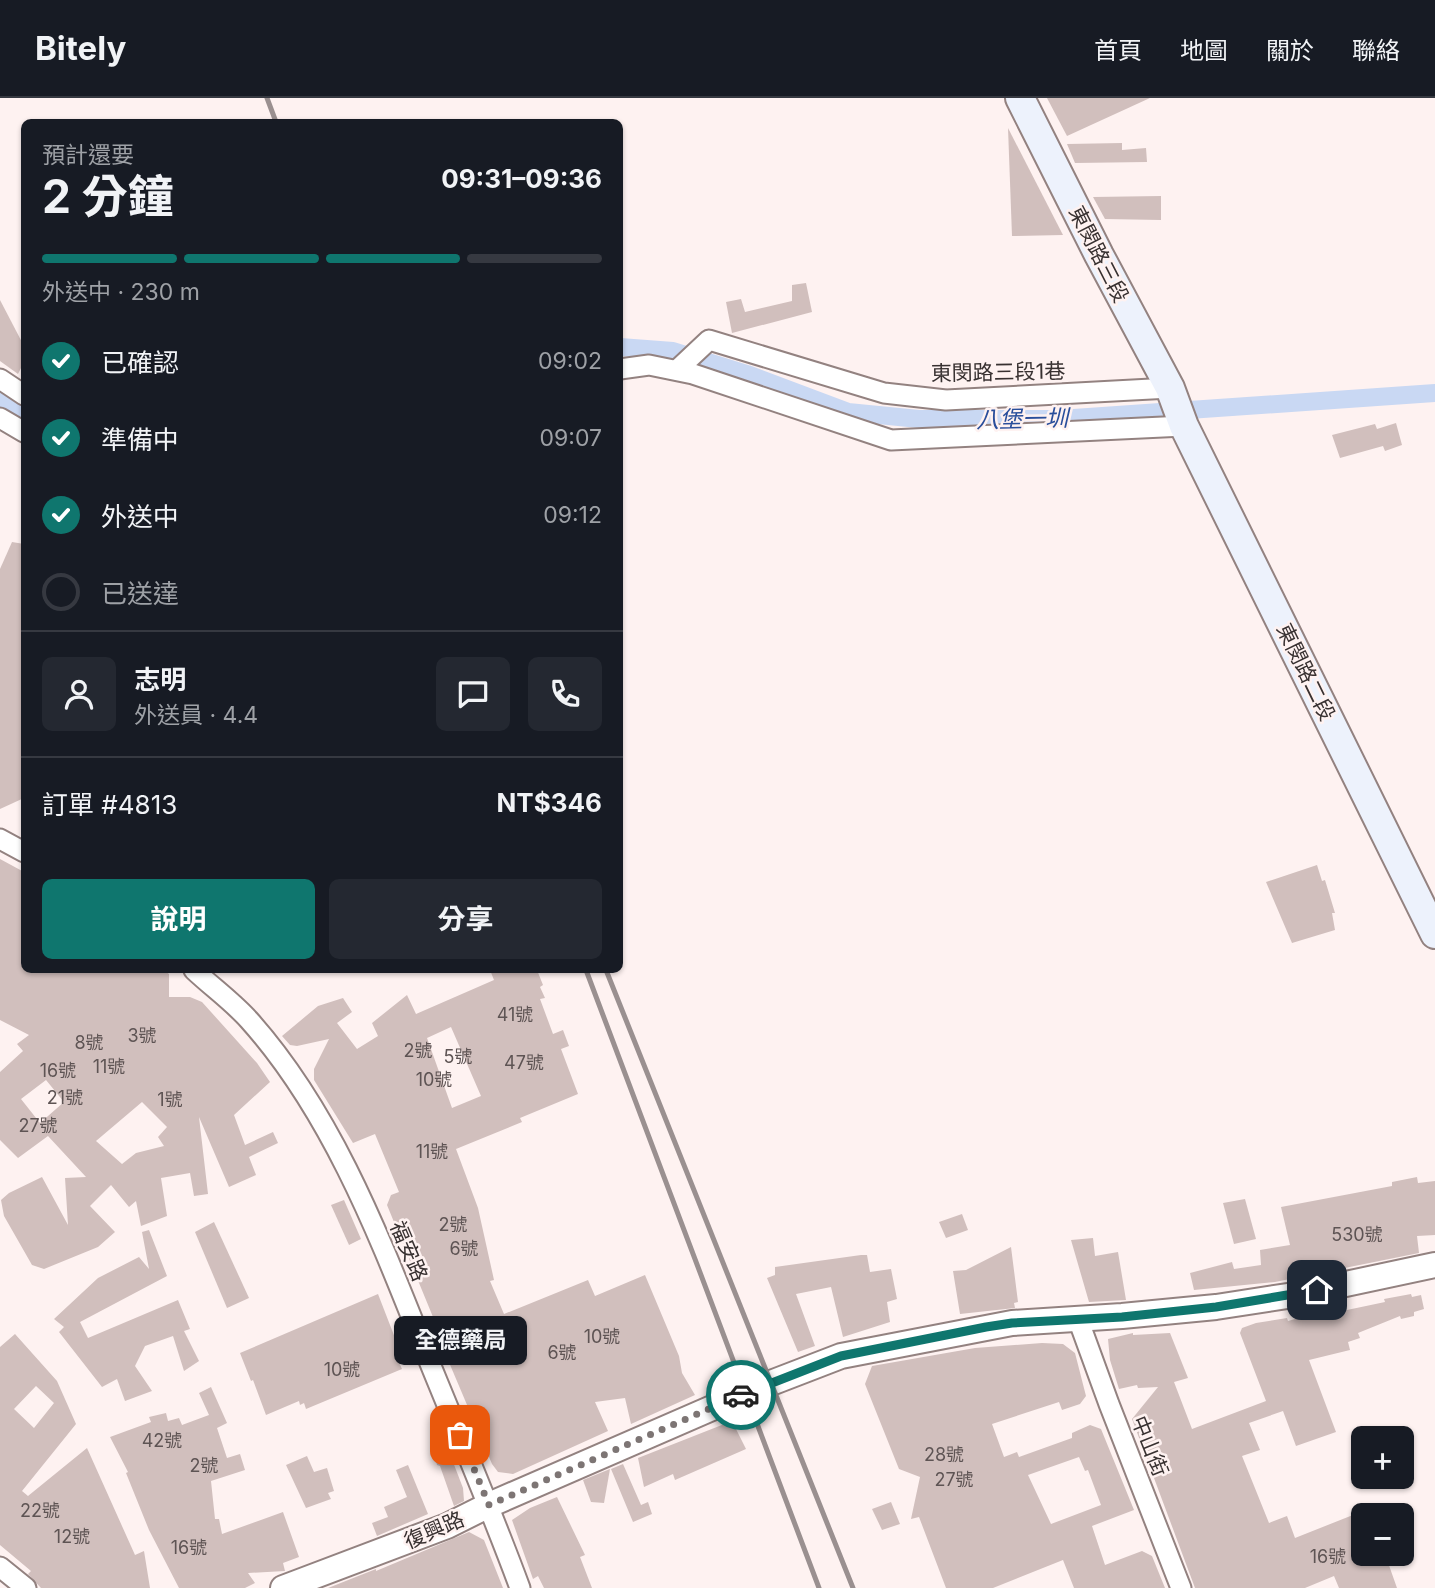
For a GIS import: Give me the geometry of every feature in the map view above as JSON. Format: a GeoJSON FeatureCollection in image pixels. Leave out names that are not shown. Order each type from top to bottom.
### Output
{"type":"FeatureCollection","features":[{"type":"Feature","properties":{"kind":"main road","name":"東閔路三段"},"geometry":{"type":"LineString","coordinates":[[1020,98],[1177,408]]}},
{"type":"Feature","properties":{"kind":"main road","name":"東閔路二段"},"geometry":{"type":"LineString","coordinates":[[1177,408],[1435,934]]}},
{"type":"Feature","properties":{"kind":"street","name":"東閔路三段1巷"},"geometry":{"type":"LineString","coordinates":[[677,370],[709,340],[884,393],[946,400],[1177,408]]}},
{"type":"Feature","properties":{"kind":"street"},"geometry":{"type":"LineString","coordinates":[[623,369],[649,365],[677,370],[891,440],[1177,408]]}},
{"type":"Feature","properties":{"kind":"street"},"geometry":{"type":"LineString","coordinates":[[0,379],[21,393]]}},
{"type":"Feature","properties":{"kind":"street"},"geometry":{"type":"LineString","coordinates":[[0,418],[21,430]]}},
{"type":"Feature","properties":{"kind":"street"},"geometry":{"type":"LineString","coordinates":[[0,839],[21,850]]}},
{"type":"Feature","properties":{"kind":"street","name":"福安路"},"geometry":{"type":"LineString","coordinates":[[197,973],[249,1020],[288,1071],[336,1148],[386,1251],[520,1588]]}},
{"type":"Feature","properties":{"kind":"street","name":"復興路"},"geometry":{"type":"LineString","coordinates":[[283,1588],[447,1526],[489,1505],[758,1388],[841,1356],[1012,1323],[1216,1307],[1294,1295],[1435,1265]]}},
{"type":"Feature","properties":{"kind":"street","name":"中山街"},"geometry":{"type":"LineString","coordinates":[[1078,1319],[1181,1588]]}},
{"type":"Feature","properties":{"kind":"street"},"geometry":{"type":"LineString","coordinates":[[0,1567],[26,1588]]}},
{"type":"Feature","properties":{"kind":"building"},"geometry":{"type":"Polygon","coordinates":[[[1047,98],[1150,98],[1067,136],[1047,98]]]}},
{"type":"Feature","properties":{"kind":"building"},"geometry":{"type":"Polygon","coordinates":[[[1008,128],[1063,235],[1012,236],[1008,128]]]}},
{"type":"Feature","properties":{"kind":"building"},"geometry":{"type":"Polygon","coordinates":[[[1122,143],[1122,150],[1146,148],[1147,162],[1075,163],[1067,144],[1122,143]]]}},
{"type":"Feature","properties":{"kind":"building"},"geometry":{"type":"Polygon","coordinates":[[[1161,196],[1161,220],[1105,219],[1093,197],[1161,196]]]}},
{"type":"Feature","properties":{"kind":"building"},"geometry":{"type":"Polygon","coordinates":[[[806,283],[812,312],[732,333],[726,302],[741,299],[745,312],[792,301],[792,285],[806,283]]]}},
{"type":"Feature","properties":{"kind":"building"},"geometry":{"type":"Polygon","coordinates":[[[0,300],[21,340],[21,368],[18,374],[0,361],[0,300]]]}},
{"type":"Feature","properties":{"kind":"building"},"geometry":{"type":"Polygon","coordinates":[[[1396,423],[1402,445],[1385,451],[1383,446],[1340,458],[1332,435],[1375,424],[1377,429],[1396,423]]]}},
{"type":"Feature","properties":{"kind":"building"},"geometry":{"type":"Polygon","coordinates":[[[12,542],[21,544],[21,799],[0,809],[0,569],[12,542]]]}},
{"type":"Feature","properties":{"kind":"building"},"geometry":{"type":"Polygon","coordinates":[[[0,859],[21,870],[21,973],[168,973],[169,997],[190,997],[202,1002],[257,1063],[270,1082],[234,1115],[245,1145],[273,1132],[278,1143],[249,1157],[256,1175],[229,1187],[199,1117],[208,1194],[194,1196],[190,1173],[161,1178],[167,1216],[141,1226],[136,1201],[129,1207],[111,1185],[90,1206],[115,1232],[98,1247],[44,1269],[32,1265],[4,1216],[1,1200],[9,1193],[42,1177],[68,1225],[65,1178],[86,1177],[48,1136],[18,1158],[0,1140],[0,1072],[23,1051],[17,1044],[29,1035],[0,1020],[0,859]],[[46,1080],[21,1099],[40,1123],[64,1102],[46,1080]],[[142,1102],[96,1141],[122,1164],[136,1153],[164,1146],[158,1137],[167,1127],[142,1102]]]}},
{"type":"Feature","properties":{"kind":"building"},"geometry":{"type":"Polygon","coordinates":[[[1317,865],[1322,881],[1325,880],[1335,913],[1332,913],[1335,930],[1292,943],[1266,882],[1317,865]]]}},
{"type":"Feature","properties":{"kind":"building"},"geometry":{"type":"Polygon","coordinates":[[[491,973],[538,973],[545,998],[540,999],[553,1034],[563,1030],[569,1046],[561,1049],[578,1094],[520,1118],[522,1122],[456,1149],[478,1208],[494,1280],[490,1281],[504,1314],[588,1280],[595,1296],[645,1275],[679,1356],[682,1373],[695,1395],[631,1424],[625,1398],[595,1402],[608,1431],[513,1474],[498,1472],[492,1464],[440,1341],[492,1320],[433,1317],[387,1205],[391,1195],[399,1192],[375,1134],[353,1143],[314,1080],[314,1069],[329,1039],[297,1046],[290,1045],[282,1036],[318,1006],[343,998],[352,1012],[337,1023],[357,1049],[378,1036],[372,1023],[407,995],[416,1014],[494,980],[491,973]],[[451,1027],[427,1038],[452,1108],[481,1096],[451,1027]]]}},
{"type":"Feature","properties":{"kind":"building"},"geometry":{"type":"Polygon","coordinates":[[[1417,1177],[1418,1183],[1435,1181],[1435,1235],[1417,1236],[1419,1253],[1275,1282],[1194,1290],[1190,1273],[1232,1262],[1234,1269],[1261,1265],[1260,1250],[1290,1245],[1281,1207],[1392,1186],[1392,1182],[1417,1177]]]}},
{"type":"Feature","properties":{"kind":"building"},"geometry":{"type":"Polygon","coordinates":[[[1245,1199],[1256,1239],[1234,1244],[1223,1203],[1245,1199]]]}},
{"type":"Feature","properties":{"kind":"building"},"geometry":{"type":"Polygon","coordinates":[[[344,1200],[361,1239],[349,1245],[331,1205],[344,1200]]]}},
{"type":"Feature","properties":{"kind":"building"},"geometry":{"type":"Polygon","coordinates":[[[962,1214],[968,1230],[946,1238],[939,1222],[962,1214]]]}},
{"type":"Feature","properties":{"kind":"building"},"geometry":{"type":"Polygon","coordinates":[[[214,1222],[249,1298],[227,1308],[195,1232],[214,1222]]]}},
{"type":"Feature","properties":{"kind":"building"},"geometry":{"type":"Polygon","coordinates":[[[149,1230],[167,1276],[80,1322],[88,1338],[178,1300],[190,1329],[184,1331],[199,1361],[184,1371],[173,1336],[145,1346],[135,1366],[152,1391],[125,1401],[117,1379],[102,1387],[59,1332],[64,1327],[54,1319],[98,1278],[139,1257],[149,1269],[142,1232],[149,1230]]]}},
{"type":"Feature","properties":{"kind":"building"},"geometry":{"type":"Polygon","coordinates":[[[1093,1238],[1095,1256],[1118,1252],[1126,1300],[1089,1302],[1071,1240],[1093,1238]]]}},
{"type":"Feature","properties":{"kind":"building"},"geometry":{"type":"Polygon","coordinates":[[[1011,1247],[1018,1302],[1014,1303],[1015,1308],[960,1314],[953,1271],[966,1270],[1011,1247]]]}},
{"type":"Feature","properties":{"kind":"building"},"geometry":{"type":"Polygon","coordinates":[[[867,1255],[870,1272],[891,1269],[897,1299],[887,1302],[890,1322],[843,1337],[831,1287],[796,1294],[815,1346],[798,1352],[767,1278],[775,1275],[775,1267],[867,1255]]]}},
{"type":"Feature","properties":{"kind":"building"},"geometry":{"type":"Polygon","coordinates":[[[378,1294],[402,1356],[397,1358],[402,1369],[306,1409],[304,1403],[300,1405],[299,1401],[266,1415],[240,1353],[378,1294]]]}},
{"type":"Feature","properties":{"kind":"building"},"geometry":{"type":"Polygon","coordinates":[[[1421,1295],[1424,1309],[1414,1312],[1414,1316],[1401,1319],[1400,1316],[1358,1333],[1360,1338],[1348,1342],[1350,1350],[1309,1360],[1336,1432],[1296,1446],[1283,1411],[1249,1423],[1260,1450],[1242,1456],[1269,1523],[1287,1516],[1295,1538],[1351,1516],[1351,1566],[1389,1566],[1397,1588],[1339,1588],[1334,1576],[1305,1588],[1195,1588],[1132,1419],[1158,1387],[1138,1388],[1137,1385],[1119,1389],[1110,1360],[1108,1339],[1133,1333],[1170,1333],[1188,1378],[1174,1382],[1192,1429],[1266,1401],[1240,1333],[1242,1328],[1287,1318],[1288,1321],[1327,1310],[1328,1314],[1385,1302],[1384,1299],[1421,1295]]]}},
{"type":"Feature","properties":{"kind":"building"},"geometry":{"type":"Polygon","coordinates":[[[15,1334],[57,1381],[76,1424],[22,1491],[28,1496],[87,1448],[135,1555],[144,1551],[150,1588],[41,1588],[28,1574],[31,1571],[0,1545],[0,1347],[15,1334]],[[36,1386],[14,1409],[34,1428],[54,1403],[36,1386]]]}},
{"type":"Feature","properties":{"kind":"building"},"geometry":{"type":"Polygon","coordinates":[[[1063,1344],[1075,1353],[1086,1396],[1080,1404],[1062,1410],[1059,1402],[992,1424],[1004,1457],[1017,1452],[1019,1457],[1072,1438],[1072,1433],[1090,1425],[1101,1429],[1134,1510],[1092,1526],[1105,1565],[1142,1551],[1152,1556],[1165,1588],[1074,1588],[1063,1560],[993,1588],[946,1588],[919,1517],[911,1519],[920,1477],[899,1469],[865,1384],[872,1366],[975,1348],[1063,1344]],[[1079,1457],[1028,1475],[1051,1524],[1101,1505],[1088,1470],[1085,1471],[1079,1457]]]}},
{"type":"Feature","properties":{"kind":"building"},"geometry":{"type":"Polygon","coordinates":[[[211,1387],[227,1423],[217,1428],[227,1458],[240,1454],[245,1470],[211,1481],[215,1519],[219,1519],[222,1534],[283,1512],[299,1557],[283,1563],[285,1571],[248,1573],[255,1583],[245,1588],[179,1588],[149,1530],[126,1473],[128,1472],[110,1437],[151,1422],[149,1417],[166,1413],[168,1421],[179,1418],[182,1425],[209,1415],[199,1393],[211,1387]]]}},
{"type":"Feature","properties":{"kind":"building"},"geometry":{"type":"Polygon","coordinates":[[[732,1421],[746,1449],[675,1480],[673,1474],[644,1487],[638,1458],[732,1421]]]}},
{"type":"Feature","properties":{"kind":"building"},"geometry":{"type":"Polygon","coordinates":[[[433,1448],[448,1449],[463,1488],[464,1501],[454,1506],[440,1466],[437,1465],[433,1448]]]}},
{"type":"Feature","properties":{"kind":"building"},"geometry":{"type":"Polygon","coordinates":[[[307,1456],[314,1472],[327,1468],[334,1491],[328,1493],[331,1499],[306,1508],[286,1465],[307,1456]]]}},
{"type":"Feature","properties":{"kind":"building"},"geometry":{"type":"Polygon","coordinates":[[[623,1464],[641,1505],[648,1502],[652,1514],[633,1522],[611,1469],[623,1464]]]}},
{"type":"Feature","properties":{"kind":"building"},"geometry":{"type":"Polygon","coordinates":[[[408,1465],[428,1514],[377,1536],[372,1523],[388,1517],[384,1507],[407,1497],[396,1470],[408,1465]]]}},
{"type":"Feature","properties":{"kind":"building"},"geometry":{"type":"Polygon","coordinates":[[[610,1469],[604,1503],[591,1502],[583,1480],[610,1469]]]}},
{"type":"Feature","properties":{"kind":"building"},"geometry":{"type":"Polygon","coordinates":[[[557,1497],[585,1555],[580,1557],[592,1588],[544,1588],[538,1576],[533,1579],[512,1520],[530,1508],[557,1497]]]}},
{"type":"Feature","properties":{"kind":"building"},"geometry":{"type":"Polygon","coordinates":[[[891,1502],[900,1524],[882,1530],[872,1509],[891,1502]]]}},
{"type":"Feature","properties":{"kind":"building"},"geometry":{"type":"Polygon","coordinates":[[[469,1532],[484,1540],[503,1588],[328,1588],[376,1571],[469,1532]]]}},
{"type":"Feature","properties":{"kind":"waterway","name":"八堡一圳"},"geometry":{"type":"LineString","coordinates":[[623,347],[673,351],[747,374],[848,412],[919,419],[1059,419],[1435,393]]}},
{"type":"Feature","properties":{"kind":"waterway","name":"八堡一圳"},"geometry":{"type":"LineString","coordinates":[[0,398],[21,411]]}},
{"type":"Feature","properties":{"kind":"railway"},"geometry":{"type":"LineString","coordinates":[[267,98],[275,119]]}},
{"type":"Feature","properties":{"kind":"railway"},"geometry":{"type":"LineString","coordinates":[[587,973],[819,1588]]}},
{"type":"Feature","properties":{"kind":"railway"},"geometry":{"type":"LineString","coordinates":[[607,973],[853,1588]]}},
{"type":"Feature","properties":{"kind":"way so far"},"geometry":{"type":"LineString","coordinates":[[460,1435],[489,1505],[741,1395]]}},
{"type":"Feature","properties":{"kind":"place","name":"全德藥局"},"geometry":{"type":"Point","coordinates":[460,1435]}},
{"type":"Feature","properties":{"kind":"route"},"geometry":{"type":"LineString","coordinates":[[741,1395],[841,1356],[986,1327],[1216,1307],[1317,1290]]}}]}
